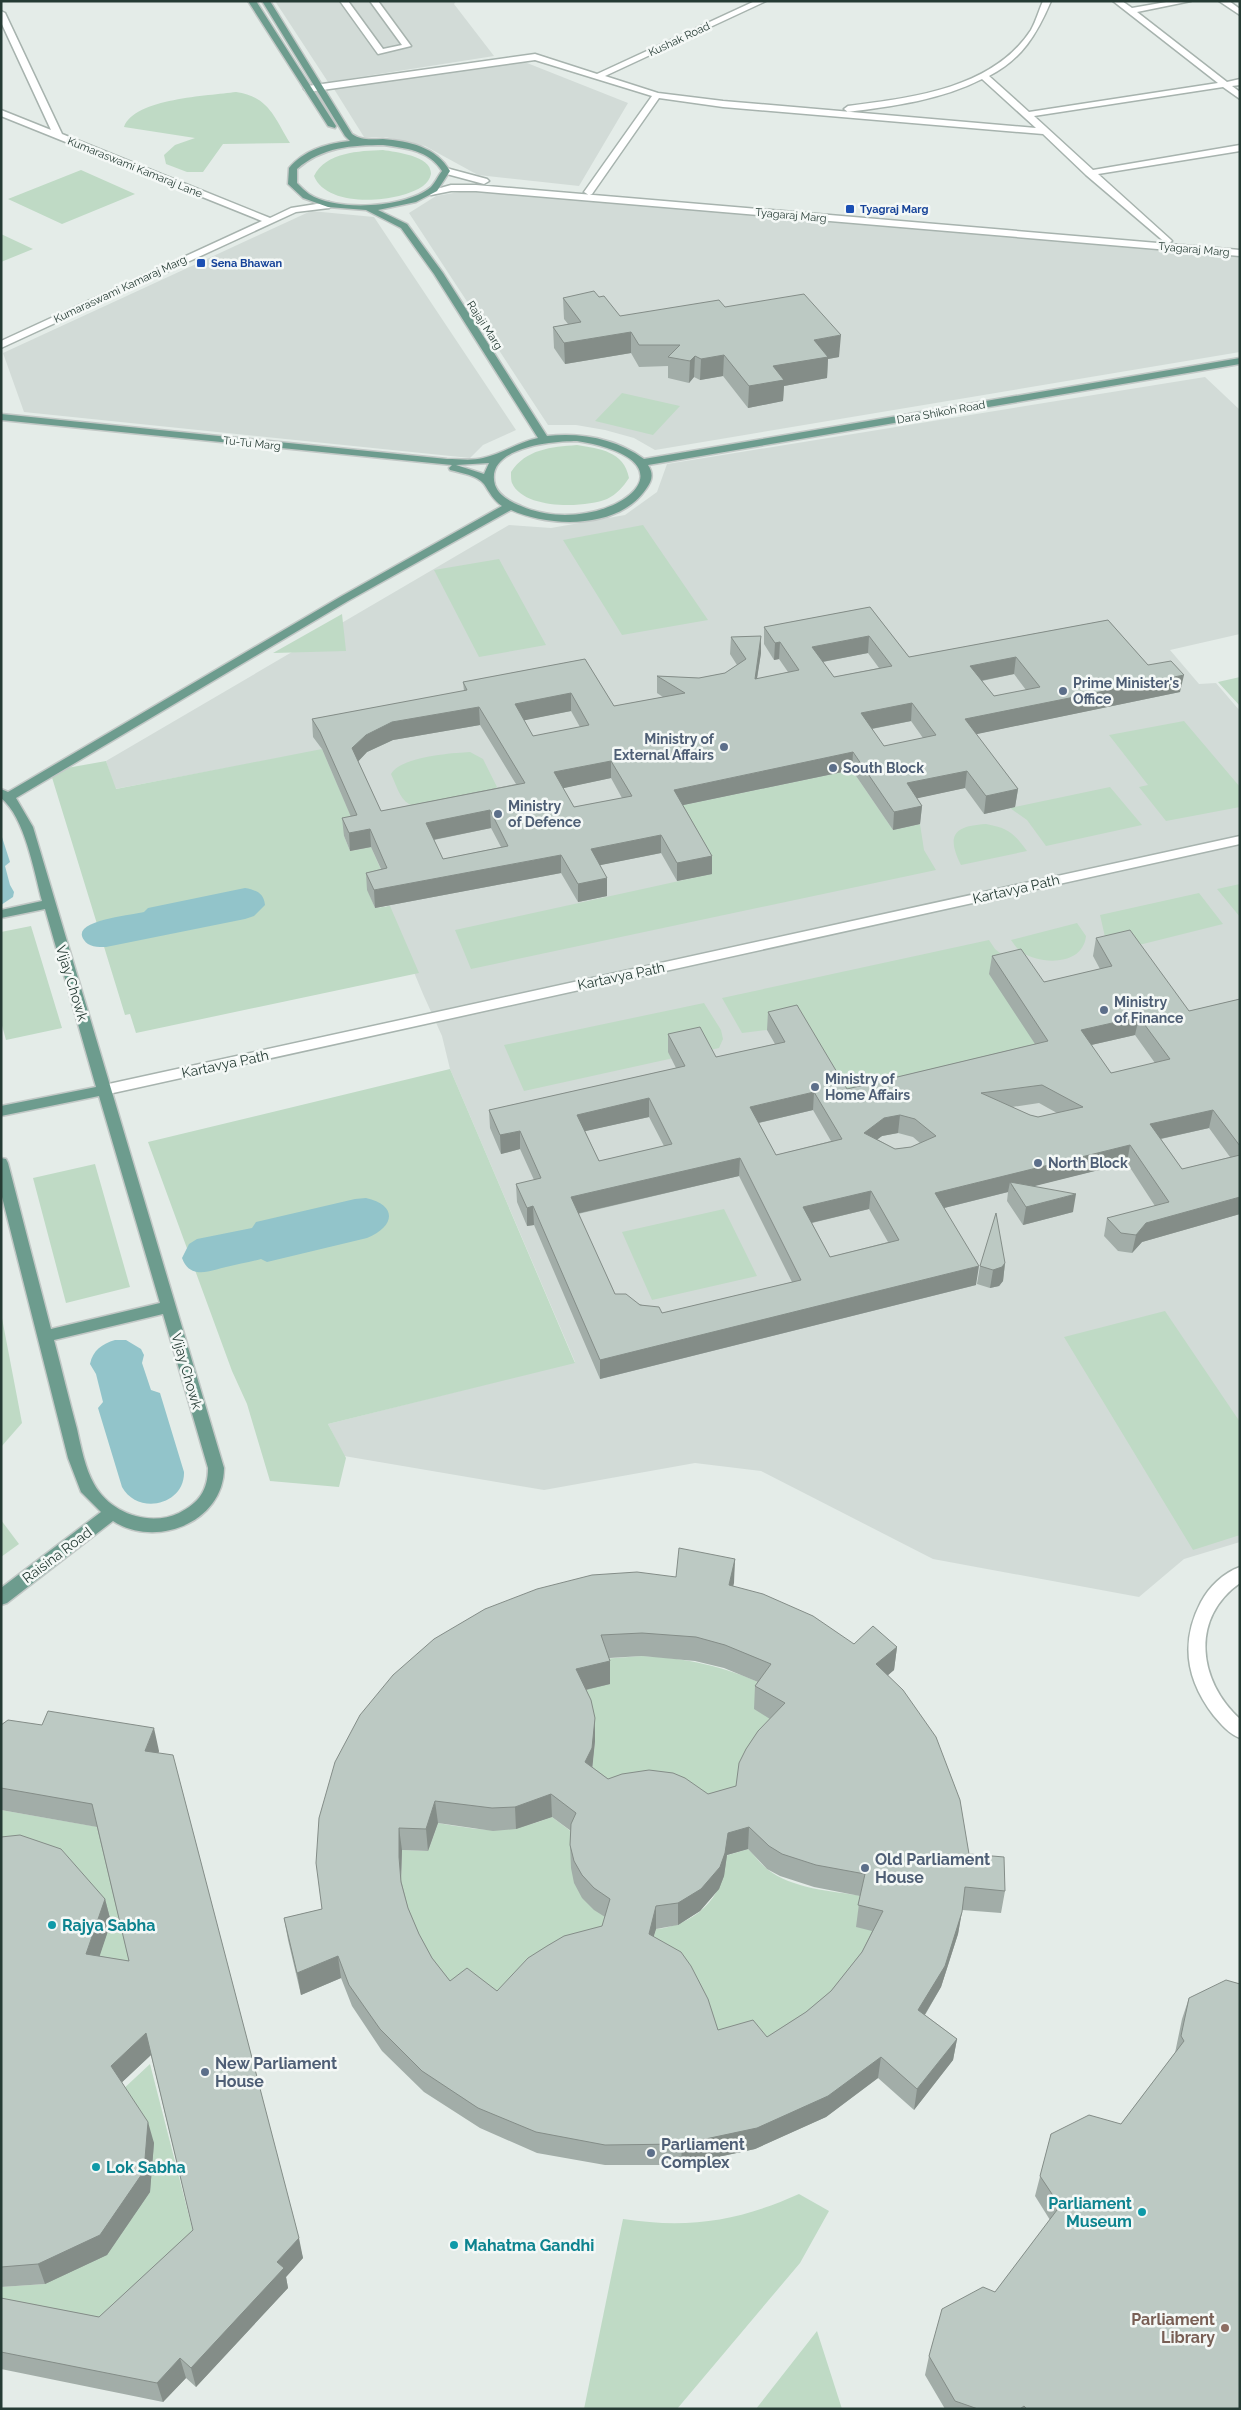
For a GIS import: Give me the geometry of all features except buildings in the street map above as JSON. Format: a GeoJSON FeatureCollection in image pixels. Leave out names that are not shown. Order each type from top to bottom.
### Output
{"type":"FeatureCollection","features":[{"type":"Feature","properties":{"kind":"main road"},"geometry":{"type":"LineString","coordinates":[[252,1],[338,136],[337,141],[331,148]]}},
{"type":"Feature","properties":{"kind":"main road"},"geometry":{"type":"LineString","coordinates":[[266,1],[321,87],[349,136],[355,140],[398,144],[424,150],[440,161],[446,171],[443,181],[432,192],[412,201],[366,208],[329,205],[315,201],[298,192],[290,180],[293,168],[306,157],[331,148],[367,142]]}},
{"type":"Feature","properties":{"kind":"main road"},"geometry":{"type":"LineString","coordinates":[[403,217],[412,201]]}},
{"type":"Feature","properties":{"kind":"main road","name":"Rajaji Marg"},"geometry":{"type":"LineString","coordinates":[[366,208],[383,214],[403,217],[544,439]]}},
{"type":"Feature","properties":{"kind":"main road","name":"Dara Shikoh Road"},"geometry":{"type":"LineString","coordinates":[[642,463],[1240,361]]}},
{"type":"Feature","properties":{"kind":"main road","name":"Tu-Tu Marg"},"geometry":{"type":"LineString","coordinates":[[1,417],[447,462],[482,462],[501,456],[519,446],[544,439],[577,438],[602,442],[623,449],[642,463],[646,474],[645,484],[638,495],[626,504],[610,511],[590,516],[542,518],[510,506],[492,492],[489,484],[478,475],[463,469],[1,421]]}},
{"type":"Feature","properties":{"kind":"main road"},"geometry":{"type":"LineString","coordinates":[[489,484],[488,474],[493,464],[501,456]]}},
{"type":"Feature","properties":{"kind":"main road"},"geometry":{"type":"LineString","coordinates":[[6,795],[344,599],[510,506]]}},
{"type":"Feature","properties":{"kind":"main road","name":"Vijay Chowk"},"geometry":{"type":"LineString","coordinates":[[1,1163],[76,1458],[88,1489],[113,1512],[128,1522],[159,1526],[192,1514],[211,1495],[216,1482],[216,1468],[48,904],[27,827],[21,812],[6,795]]}},
{"type":"Feature","properties":{"kind":"main road"},"geometry":{"type":"LineString","coordinates":[[1,914],[48,904]]}},
{"type":"Feature","properties":{"kind":"main road","name":"Kartavya Path"},"geometry":{"type":"LineString","coordinates":[[1,1111],[104,1090]]}},
{"type":"Feature","properties":{"kind":"main road"},"geometry":{"type":"LineString","coordinates":[[44,1337],[168,1308]]}},
{"type":"Feature","properties":{"kind":"main road","name":"Raisina Road"},"geometry":{"type":"LineString","coordinates":[[1,1598],[113,1512]]}},
{"type":"Feature","properties":{"kind":"street"},"geometry":{"type":"LineString","coordinates":[[344,1],[381,52],[407,46],[374,1]]}},
{"type":"Feature","properties":{"kind":"street","name":"Kushak Road"},"geometry":{"type":"LineString","coordinates":[[596,77],[762,1]]}},
{"type":"Feature","properties":{"kind":"street"},"geometry":{"type":"LineString","coordinates":[[816,112],[895,102],[936,93],[984,76],[1010,60],[1030,38],[1043,16],[1047,1]]}},
{"type":"Feature","properties":{"kind":"street"},"geometry":{"type":"LineString","coordinates":[[1117,1],[1240,96]]}},
{"type":"Feature","properties":{"kind":"street"},"geometry":{"type":"LineString","coordinates":[[1130,11],[1187,1]]}},
{"type":"Feature","properties":{"kind":"street"},"geometry":{"type":"LineString","coordinates":[[1223,1],[1240,13]]}},
{"type":"Feature","properties":{"kind":"street"},"geometry":{"type":"LineString","coordinates":[[1,13],[58,136]]}},
{"type":"Feature","properties":{"kind":"street"},"geometry":{"type":"LineString","coordinates":[[308,89],[535,57],[657,95],[816,112],[1044,131]]}},
{"type":"Feature","properties":{"kind":"street"},"geometry":{"type":"LineString","coordinates":[[984,76],[1167,241]]}},
{"type":"Feature","properties":{"kind":"street"},"geometry":{"type":"LineString","coordinates":[[1026,115],[1240,82]]}},
{"type":"Feature","properties":{"kind":"street"},"geometry":{"type":"LineString","coordinates":[[589,192],[657,95]]}},
{"type":"Feature","properties":{"kind":"street","name":"Kumaraswami Kamaraj Lane"},"geometry":{"type":"LineString","coordinates":[[1,112],[270,221]]}},
{"type":"Feature","properties":{"kind":"street"},"geometry":{"type":"LineString","coordinates":[[1090,173],[1240,148]]}},
{"type":"Feature","properties":{"kind":"street","name":"Tyagaraj Marg"},"geometry":{"type":"LineString","coordinates":[[446,171],[478,184],[1240,253]]}},
{"type":"Feature","properties":{"kind":"street","name":"Tyagaraj Marg"},"geometry":{"type":"LineString","coordinates":[[432,192],[478,184],[1240,247]]}},
{"type":"Feature","properties":{"kind":"street"},"geometry":{"type":"LineString","coordinates":[[294,210],[301,199],[298,192]]}},
{"type":"Feature","properties":{"kind":"street","name":"Kumaraswami Kamaraj Marg"},"geometry":{"type":"LineString","coordinates":[[1,344],[294,210],[329,205]]}},
{"type":"Feature","properties":{"kind":"street","name":"Kartavya Path"},"geometry":{"type":"LineString","coordinates":[[104,1090],[1240,840]]}},
{"type":"Feature","properties":{"kind":"street"},"geometry":{"type":"LineString","coordinates":[[1240,1574],[1221,1588],[1208,1604],[1199,1623],[1194,1644],[1206,1687],[1218,1708],[1240,1730]]}},
{"type":"Feature","properties":{"kind":"shaded area"},"geometry":{"type":"Polygon","coordinates":[[[275,1],[456,1],[454,4],[494,56],[328,82],[275,1]]]}},
{"type":"Feature","properties":{"kind":"shaded area"},"geometry":{"type":"Polygon","coordinates":[[[522,61],[628,103],[579,186],[478,175],[425,146],[385,137],[364,137],[334,89],[522,61]]]}},
{"type":"Feature","properties":{"kind":"shaded area"},"geometry":{"type":"Polygon","coordinates":[[[471,190],[1240,257],[1240,352],[655,450],[634,438],[605,430],[576,425],[548,425],[409,213],[436,196],[471,190]]]}},
{"type":"Feature","properties":{"kind":"shaded area"},"geometry":{"type":"Polygon","coordinates":[[[311,211],[374,217],[516,430],[483,445],[470,458],[24,412],[3,353],[311,211]]]}},
{"type":"Feature","properties":{"kind":"shaded area"},"geometry":{"type":"Polygon","coordinates":[[[1205,377],[1240,410],[1240,634],[1170,650],[1199,684],[1216,683],[1240,711],[1240,1542],[1184,1559],[1139,1597],[933,1559],[761,1471],[695,1463],[544,1490],[344,1456],[328,1424],[575,1362],[450,1069],[442,1036],[322,750],[115,789],[106,761],[509,525],[551,528],[625,515],[657,492],[667,464],[1205,377]]]}},
{"type":"Feature","properties":{"kind":"green space"},"geometry":{"type":"Polygon","coordinates":[[[236,92],[256,98],[263,103],[275,117],[290,143],[223,144],[203,172],[187,172],[166,164],[164,155],[175,145],[195,138],[124,127],[131,117],[157,104],[191,97],[236,92]]]}},
{"type":"Feature","properties":{"kind":"green space"},"geometry":{"type":"Polygon","coordinates":[[[383,150],[420,159],[430,168],[430,178],[423,186],[412,192],[381,199],[364,200],[333,194],[321,187],[314,176],[319,168],[335,157],[354,152],[383,150]]]}},
{"type":"Feature","properties":{"kind":"green space"},"geometry":{"type":"Polygon","coordinates":[[[81,170],[135,194],[62,224],[8,199],[81,170]]]}},
{"type":"Feature","properties":{"kind":"green space"},"geometry":{"type":"Polygon","coordinates":[[[1,234],[33,249],[1,262],[1,234]]]}},
{"type":"Feature","properties":{"kind":"green space"},"geometry":{"type":"Polygon","coordinates":[[[622,393],[680,406],[653,435],[595,421],[622,393]]]}},
{"type":"Feature","properties":{"kind":"green space"},"geometry":{"type":"Polygon","coordinates":[[[577,445],[610,453],[622,462],[629,478],[614,495],[607,499],[585,504],[556,504],[529,498],[519,492],[512,483],[511,472],[524,458],[549,448],[577,445]]]}},
{"type":"Feature","properties":{"kind":"green space"},"geometry":{"type":"Polygon","coordinates":[[[643,525],[708,620],[622,635],[563,540],[643,525]]]}},
{"type":"Feature","properties":{"kind":"green space"},"geometry":{"type":"Polygon","coordinates":[[[499,559],[546,645],[479,657],[434,570],[499,559]]]}},
{"type":"Feature","properties":{"kind":"green space"},"geometry":{"type":"Polygon","coordinates":[[[342,614],[346,651],[273,653],[342,614]]]}},
{"type":"Feature","properties":{"kind":"green space"},"geometry":{"type":"Polygon","coordinates":[[[1240,677],[1240,706],[1218,682],[1240,677]]]}},
{"type":"Feature","properties":{"kind":"green space"},"geometry":{"type":"Polygon","coordinates":[[[1184,721],[1240,787],[1240,807],[1166,821],[1139,787],[1148,785],[1109,735],[1184,721]]]}},
{"type":"Feature","properties":{"kind":"green space"},"geometry":{"type":"Polygon","coordinates":[[[322,749],[358,833],[344,836],[350,851],[371,847],[388,886],[368,891],[375,908],[390,906],[419,973],[136,1033],[130,1014],[125,1015],[50,771],[106,761],[116,789],[322,749]]]}},
{"type":"Feature","properties":{"kind":"green space"},"geometry":{"type":"Polygon","coordinates":[[[470,752],[483,759],[497,787],[493,792],[438,806],[416,807],[409,804],[403,798],[391,774],[396,768],[415,760],[470,752]]]}},
{"type":"Feature","properties":{"kind":"green space"},"geometry":{"type":"Polygon","coordinates":[[[852,770],[893,830],[920,824],[924,850],[936,870],[471,969],[455,930],[711,874],[674,807],[852,770]]]}},
{"type":"Feature","properties":{"kind":"green space"},"geometry":{"type":"Polygon","coordinates":[[[1110,787],[1142,825],[1046,846],[1027,820],[1010,808],[1110,787]]]}},
{"type":"Feature","properties":{"kind":"green space"},"geometry":{"type":"Polygon","coordinates":[[[986,824],[1000,827],[1010,832],[1027,851],[961,865],[954,846],[956,834],[966,827],[986,824]]]}},
{"type":"Feature","properties":{"kind":"green space"},"geometry":{"type":"Polygon","coordinates":[[[1240,884],[1240,917],[1217,889],[1240,884]]]}},
{"type":"Feature","properties":{"kind":"green space"},"geometry":{"type":"Polygon","coordinates":[[[1199,893],[1223,924],[1127,948],[1108,950],[1100,915],[1199,893]]]}},
{"type":"Feature","properties":{"kind":"green space"},"geometry":{"type":"Polygon","coordinates":[[[1077,923],[1086,936],[1083,946],[1069,958],[1050,961],[1029,956],[1020,951],[1011,940],[1077,923]]]}},
{"type":"Feature","properties":{"kind":"green space"},"geometry":{"type":"Polygon","coordinates":[[[31,926],[62,1028],[6,1040],[1,1022],[1,932],[31,926]]]}},
{"type":"Feature","properties":{"kind":"green space"},"geometry":{"type":"Polygon","coordinates":[[[989,940],[995,949],[1006,958],[1045,1059],[845,1107],[767,1030],[742,1033],[722,998],[989,940]]]}},
{"type":"Feature","properties":{"kind":"green space"},"geometry":{"type":"Polygon","coordinates":[[[704,1003],[721,1030],[723,1039],[719,1048],[524,1091],[504,1045],[704,1003]]]}},
{"type":"Feature","properties":{"kind":"green space"},"geometry":{"type":"Polygon","coordinates":[[[450,1069],[575,1363],[328,1424],[346,1458],[339,1487],[270,1481],[247,1404],[232,1371],[148,1142],[450,1069]]]}},
{"type":"Feature","properties":{"kind":"green space"},"geometry":{"type":"Polygon","coordinates":[[[95,1164],[130,1287],[66,1303],[33,1178],[95,1164]]]}},
{"type":"Feature","properties":{"kind":"green space"},"geometry":{"type":"Polygon","coordinates":[[[724,1209],[757,1276],[652,1300],[622,1232],[724,1209]]]}},
{"type":"Feature","properties":{"kind":"green space"},"geometry":{"type":"Polygon","coordinates":[[[1165,1311],[1240,1422],[1240,1535],[1193,1550],[1064,1337],[1165,1311]]]}},
{"type":"Feature","properties":{"kind":"green space"},"geometry":{"type":"Polygon","coordinates":[[[1,1313],[22,1423],[1,1447],[1,1313]]]}},
{"type":"Feature","properties":{"kind":"green space"},"geometry":{"type":"Polygon","coordinates":[[[1,1520],[19,1544],[1,1557],[1,1520]]]}},
{"type":"Feature","properties":{"kind":"green space"},"geometry":{"type":"Polygon","coordinates":[[[642,1656],[692,1661],[738,1674],[769,1687],[783,1726],[735,1798],[637,1793],[592,1771],[595,1741],[576,1692],[602,1659],[642,1656]]]}},
{"type":"Feature","properties":{"kind":"green space"},"geometry":{"type":"Polygon","coordinates":[[[1,1810],[98,1827],[136,1978],[95,1968],[1,1860],[1,1810]]]}},
{"type":"Feature","properties":{"kind":"green space"},"geometry":{"type":"Polygon","coordinates":[[[552,1817],[577,1836],[571,1862],[576,1885],[590,1905],[611,1920],[498,2013],[452,2003],[404,1904],[401,1880],[402,1850],[428,1851],[438,1823],[495,1830],[521,1827],[552,1817]]]}},
{"type":"Feature","properties":{"kind":"green space"},"geometry":{"type":"Polygon","coordinates":[[[748,1849],[767,1869],[788,1881],[813,1888],[862,1896],[877,1932],[804,2034],[715,2052],[648,1956],[656,1929],[670,1927],[683,1922],[706,1906],[720,1884],[725,1856],[748,1849]]]}},
{"type":"Feature","properties":{"kind":"green space"},"geometry":{"type":"Polygon","coordinates":[[[150,2064],[198,2251],[106,2337],[1,2313],[1,2287],[45,2284],[120,2092],[150,2064]]]}},
{"type":"Feature","properties":{"kind":"green space"},"geometry":{"type":"Polygon","coordinates":[[[799,2194],[829,2211],[800,2263],[677,2409],[584,2409],[623,2219],[647,2222],[692,2223],[755,2211],[799,2194]]]}},
{"type":"Feature","properties":{"kind":"green space"},"geometry":{"type":"Polygon","coordinates":[[[817,2331],[842,2409],[756,2409],[817,2331]]]}},
{"type":"Feature","properties":{"kind":"water"},"geometry":{"type":"Polygon","coordinates":[[[1,834],[10,862],[5,866],[14,892],[13,897],[1,905],[1,834]]]}},
{"type":"Feature","properties":{"kind":"water"},"geometry":{"type":"Polygon","coordinates":[[[245,888],[259,893],[265,905],[254,916],[245,919],[106,947],[97,947],[88,944],[84,940],[82,933],[94,923],[144,912],[148,908],[245,888]]]}},
{"type":"Feature","properties":{"kind":"water"},"geometry":{"type":"Polygon","coordinates":[[[366,1198],[384,1206],[389,1216],[383,1228],[367,1238],[267,1262],[261,1259],[207,1272],[195,1272],[186,1265],[182,1258],[189,1244],[197,1239],[252,1228],[256,1222],[366,1198]]]}},
{"type":"Feature","properties":{"kind":"water"},"geometry":{"type":"Polygon","coordinates":[[[115,1340],[126,1340],[141,1349],[144,1355],[142,1363],[151,1390],[160,1393],[184,1472],[182,1483],[177,1492],[169,1499],[159,1503],[139,1502],[129,1496],[122,1487],[98,1408],[103,1402],[96,1374],[90,1364],[93,1355],[99,1348],[115,1340]]]}},
{"type":"Feature","properties":{"kind":"place","name":"Tyagraj Marg"},"geometry":{"type":"Point","coordinates":[850,209]}},
{"type":"Feature","properties":{"kind":"place","name":"Sena Bhawan"},"geometry":{"type":"Point","coordinates":[201,263]}},
{"type":"Feature","properties":{"kind":"place","name":"Prime Minister's Office"},"geometry":{"type":"Point","coordinates":[1063,691]}},
{"type":"Feature","properties":{"kind":"place","name":"Ministry of External Affairs"},"geometry":{"type":"Point","coordinates":[724,747]}},
{"type":"Feature","properties":{"kind":"place","name":"South Block"},"geometry":{"type":"Point","coordinates":[833,768]}},
{"type":"Feature","properties":{"kind":"place","name":"Ministry of Defence"},"geometry":{"type":"Point","coordinates":[498,814]}},
{"type":"Feature","properties":{"kind":"place","name":"Ministry of Finance"},"geometry":{"type":"Point","coordinates":[1104,1010]}},
{"type":"Feature","properties":{"kind":"place","name":"Ministry of Home Affairs"},"geometry":{"type":"Point","coordinates":[815,1087]}},
{"type":"Feature","properties":{"kind":"place","name":"North Block"},"geometry":{"type":"Point","coordinates":[1038,1163]}},
{"type":"Feature","properties":{"kind":"place","name":"Old Parliament House"},"geometry":{"type":"Point","coordinates":[865,1868]}},
{"type":"Feature","properties":{"kind":"place","name":"Rajya Sabha"},"geometry":{"type":"Point","coordinates":[52,1925]}},
{"type":"Feature","properties":{"kind":"place","name":"New Parliament House"},"geometry":{"type":"Point","coordinates":[205,2072]}},
{"type":"Feature","properties":{"kind":"place","name":"Parliament Complex"},"geometry":{"type":"Point","coordinates":[651,2153]}},
{"type":"Feature","properties":{"kind":"place","name":"Lok Sabha"},"geometry":{"type":"Point","coordinates":[96,2167]}},
{"type":"Feature","properties":{"kind":"place","name":"Parliament Museum"},"geometry":{"type":"Point","coordinates":[1142,2212]}},
{"type":"Feature","properties":{"kind":"place","name":"Mahatma Gandhi"},"geometry":{"type":"Point","coordinates":[454,2245]}},
{"type":"Feature","properties":{"kind":"place","name":"Parliament Library"},"geometry":{"type":"Point","coordinates":[1225,2328]}}]}
